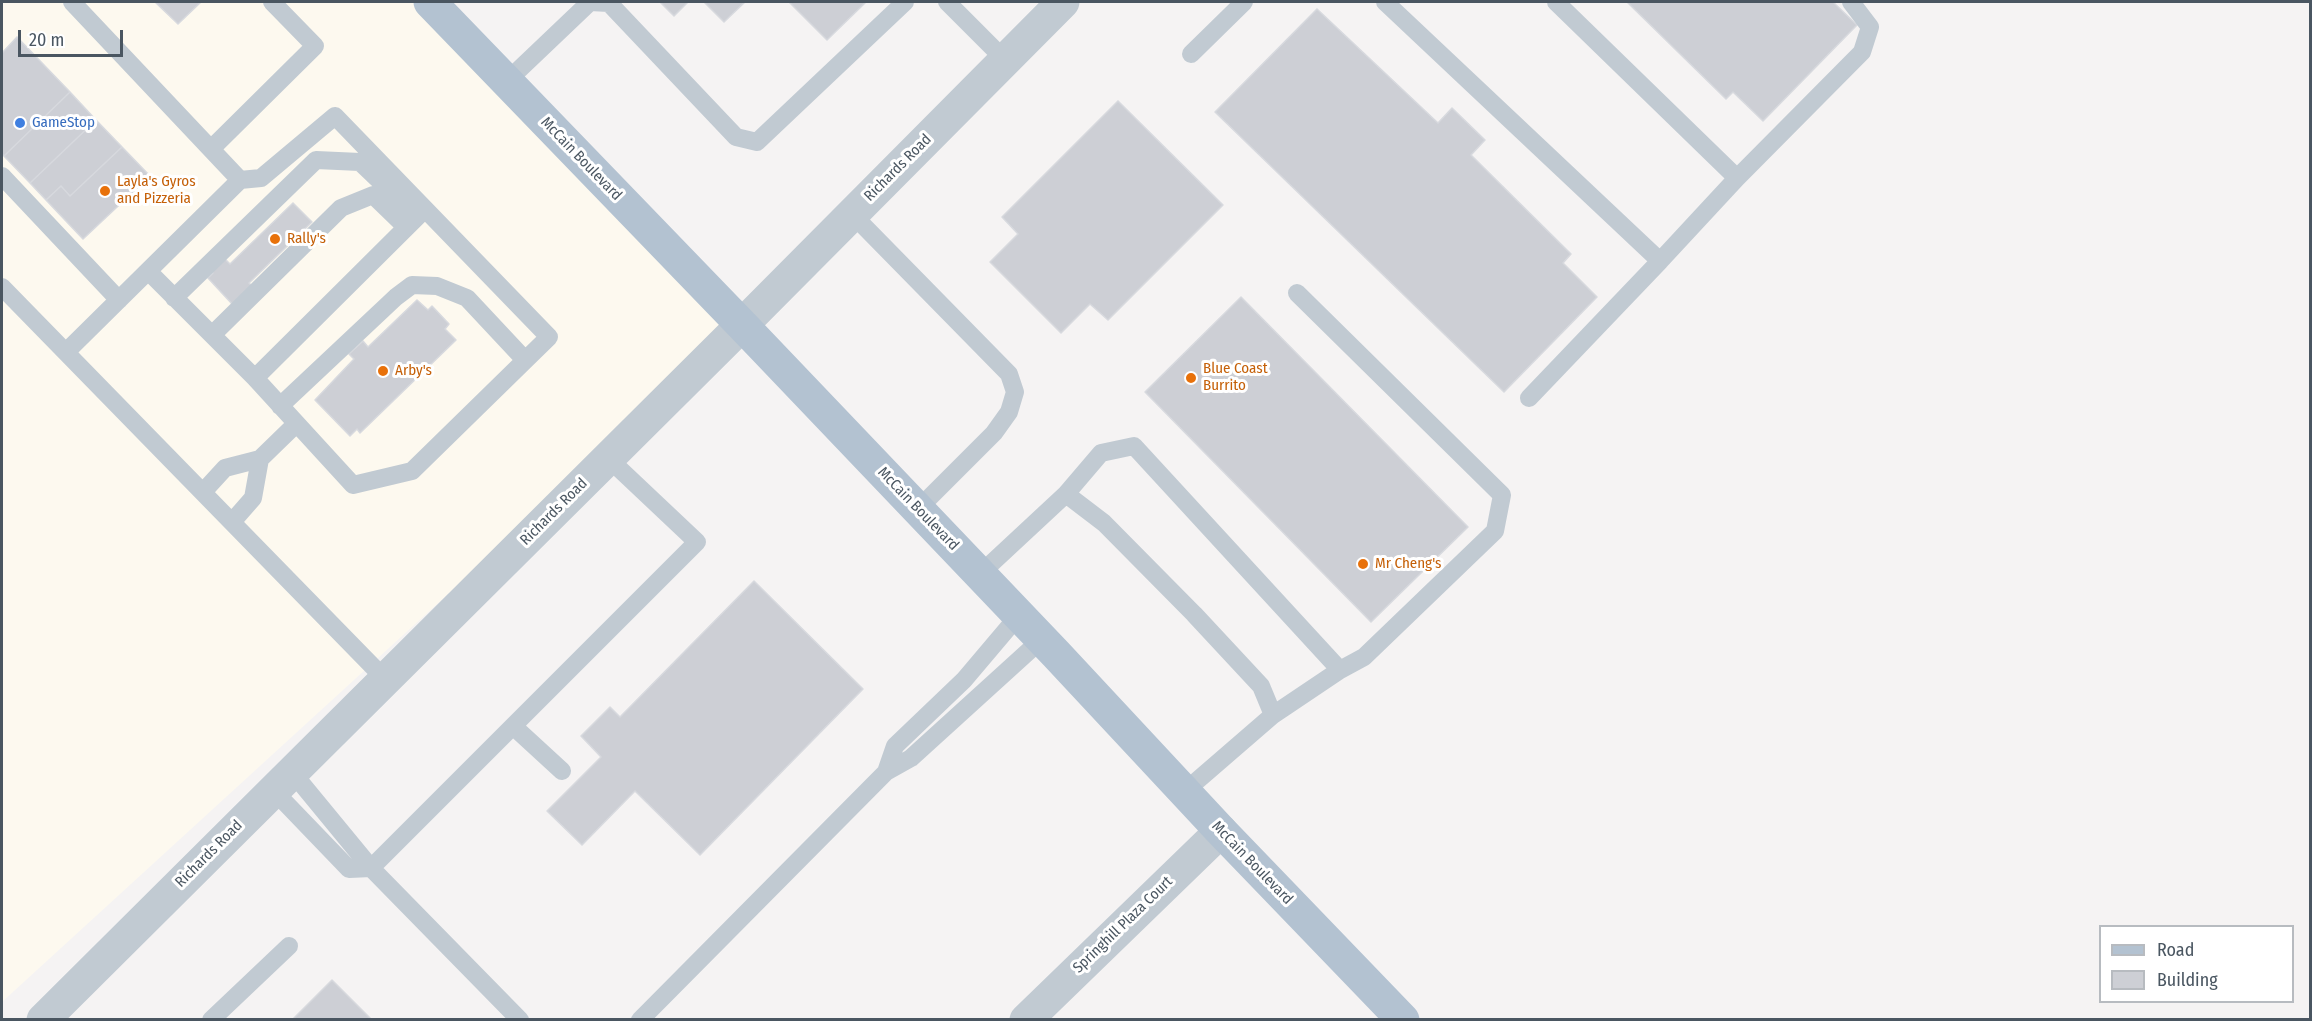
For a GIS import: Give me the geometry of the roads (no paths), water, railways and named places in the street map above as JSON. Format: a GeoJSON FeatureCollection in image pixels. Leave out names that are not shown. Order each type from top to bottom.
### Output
{"type":"FeatureCollection","features":[{"type":"Feature","properties":{"kind":"main road","name":"McCain Boulevard"},"geometry":{"type":"LineString","coordinates":[[435,3],[506,82],[918,509],[1221,831],[1403,1020]]}},
{"type":"Feature","properties":{"kind":"street","name":"Richards Road"},"geometry":{"type":"LineString","coordinates":[[43,1020],[742,325],[1005,60],[1052,6]]}},
{"type":"Feature","properties":{"kind":"street","name":"Springhill Plaza Court"},"geometry":{"type":"LineString","coordinates":[[1026,1020],[1221,831]]}},
{"type":"Feature","properties":{"kind":"lane"},"geometry":{"type":"LineString","coordinates":[[72,2],[240,180]]}},
{"type":"Feature","properties":{"kind":"lane"},"geometry":{"type":"LineString","coordinates":[[211,149],[315,46],[272,2]]}},
{"type":"Feature","properties":{"kind":"lane"},"geometry":{"type":"LineString","coordinates":[[506,82],[590,2],[609,3],[736,137],[757,142],[905,2]]}},
{"type":"Feature","properties":{"kind":"lane"},"geometry":{"type":"LineString","coordinates":[[947,2],[1005,60]]}},
{"type":"Feature","properties":{"kind":"lane"},"geometry":{"type":"LineString","coordinates":[[1191,54],[1244,2]]}},
{"type":"Feature","properties":{"kind":"lane"},"geometry":{"type":"LineString","coordinates":[[1385,2],[1660,261]]}},
{"type":"Feature","properties":{"kind":"lane"},"geometry":{"type":"LineString","coordinates":[[1556,2],[1737,178]]}},
{"type":"Feature","properties":{"kind":"lane"},"geometry":{"type":"LineString","coordinates":[[1529,398],[1737,178],[1862,52],[1870,27],[1851,2]]}},
{"type":"Feature","properties":{"kind":"lane"},"geometry":{"type":"LineString","coordinates":[[66,352],[240,180],[261,178],[335,116],[416,217]]}},
{"type":"Feature","properties":{"kind":"lane"},"geometry":{"type":"LineString","coordinates":[[148,271],[174,298],[255,378],[353,485],[412,471],[549,337],[416,217],[360,162],[316,160],[174,298]]}},
{"type":"Feature","properties":{"kind":"lane"},"geometry":{"type":"LineString","coordinates":[[2,176],[119,300]]}},
{"type":"Feature","properties":{"kind":"lane"},"geometry":{"type":"LineString","coordinates":[[212,335],[341,208],[373,195],[416,217]]}},
{"type":"Feature","properties":{"kind":"lane"},"geometry":{"type":"LineString","coordinates":[[852,214],[1009,374],[1015,392],[1009,412],[994,433],[918,509]]}},
{"type":"Feature","properties":{"kind":"lane"},"geometry":{"type":"LineString","coordinates":[[255,378],[416,217]]}},
{"type":"Feature","properties":{"kind":"lane"},"geometry":{"type":"LineString","coordinates":[[280,406],[396,297],[412,285],[437,285],[467,298],[525,360]]}},
{"type":"Feature","properties":{"kind":"lane"},"geometry":{"type":"LineString","coordinates":[[2,287],[385,679]]}},
{"type":"Feature","properties":{"kind":"lane"},"geometry":{"type":"LineString","coordinates":[[1184,792],[1273,715],[1340,670],[1364,657],[1495,531],[1502,495],[1297,293]]}},
{"type":"Feature","properties":{"kind":"lane"},"geometry":{"type":"LineString","coordinates":[[203,492],[225,468],[260,459],[296,424]]}},
{"type":"Feature","properties":{"kind":"lane"},"geometry":{"type":"LineString","coordinates":[[980,574],[1066,495],[1101,453],[1134,446],[1340,670]]}},
{"type":"Feature","properties":{"kind":"lane"},"geometry":{"type":"LineString","coordinates":[[283,781],[349,869],[371,868],[697,542],[608,458]]}},
{"type":"Feature","properties":{"kind":"lane"},"geometry":{"type":"LineString","coordinates":[[232,522],[253,498],[260,459]]}},
{"type":"Feature","properties":{"kind":"lane"},"geometry":{"type":"LineString","coordinates":[[1066,495],[1104,523],[1194,614],[1261,686],[1273,715]]}},
{"type":"Feature","properties":{"kind":"lane"},"geometry":{"type":"LineString","coordinates":[[886,772],[895,746],[964,680],[1019,615]]}},
{"type":"Feature","properties":{"kind":"lane"},"geometry":{"type":"LineString","coordinates":[[640,1020],[886,772],[911,758],[1042,639]]}},
{"type":"Feature","properties":{"kind":"lane"},"geometry":{"type":"LineString","coordinates":[[513,726],[562,771]]}},
{"type":"Feature","properties":{"kind":"lane"},"geometry":{"type":"LineString","coordinates":[[283,781],[520,1020]]}},
{"type":"Feature","properties":{"kind":"lane"},"geometry":{"type":"LineString","coordinates":[[211,1020],[288,946]]}},
{"type":"Feature","properties":{"kind":"place","name":"GameStop"},"geometry":{"type":"Point","coordinates":[20,123]}},
{"type":"Feature","properties":{"kind":"place","name":"Layla's Gyros and Pizzeria"},"geometry":{"type":"Point","coordinates":[105,191]}},
{"type":"Feature","properties":{"kind":"place","name":"Rally's"},"geometry":{"type":"Point","coordinates":[275,239]}},
{"type":"Feature","properties":{"kind":"place","name":"Arby's"},"geometry":{"type":"Point","coordinates":[383,371]}},
{"type":"Feature","properties":{"kind":"place","name":"Blue Coast Burrito"},"geometry":{"type":"Point","coordinates":[1191,378]}},
{"type":"Feature","properties":{"kind":"place","name":"Mr Cheng's"},"geometry":{"type":"Point","coordinates":[1363,564]}}]}
